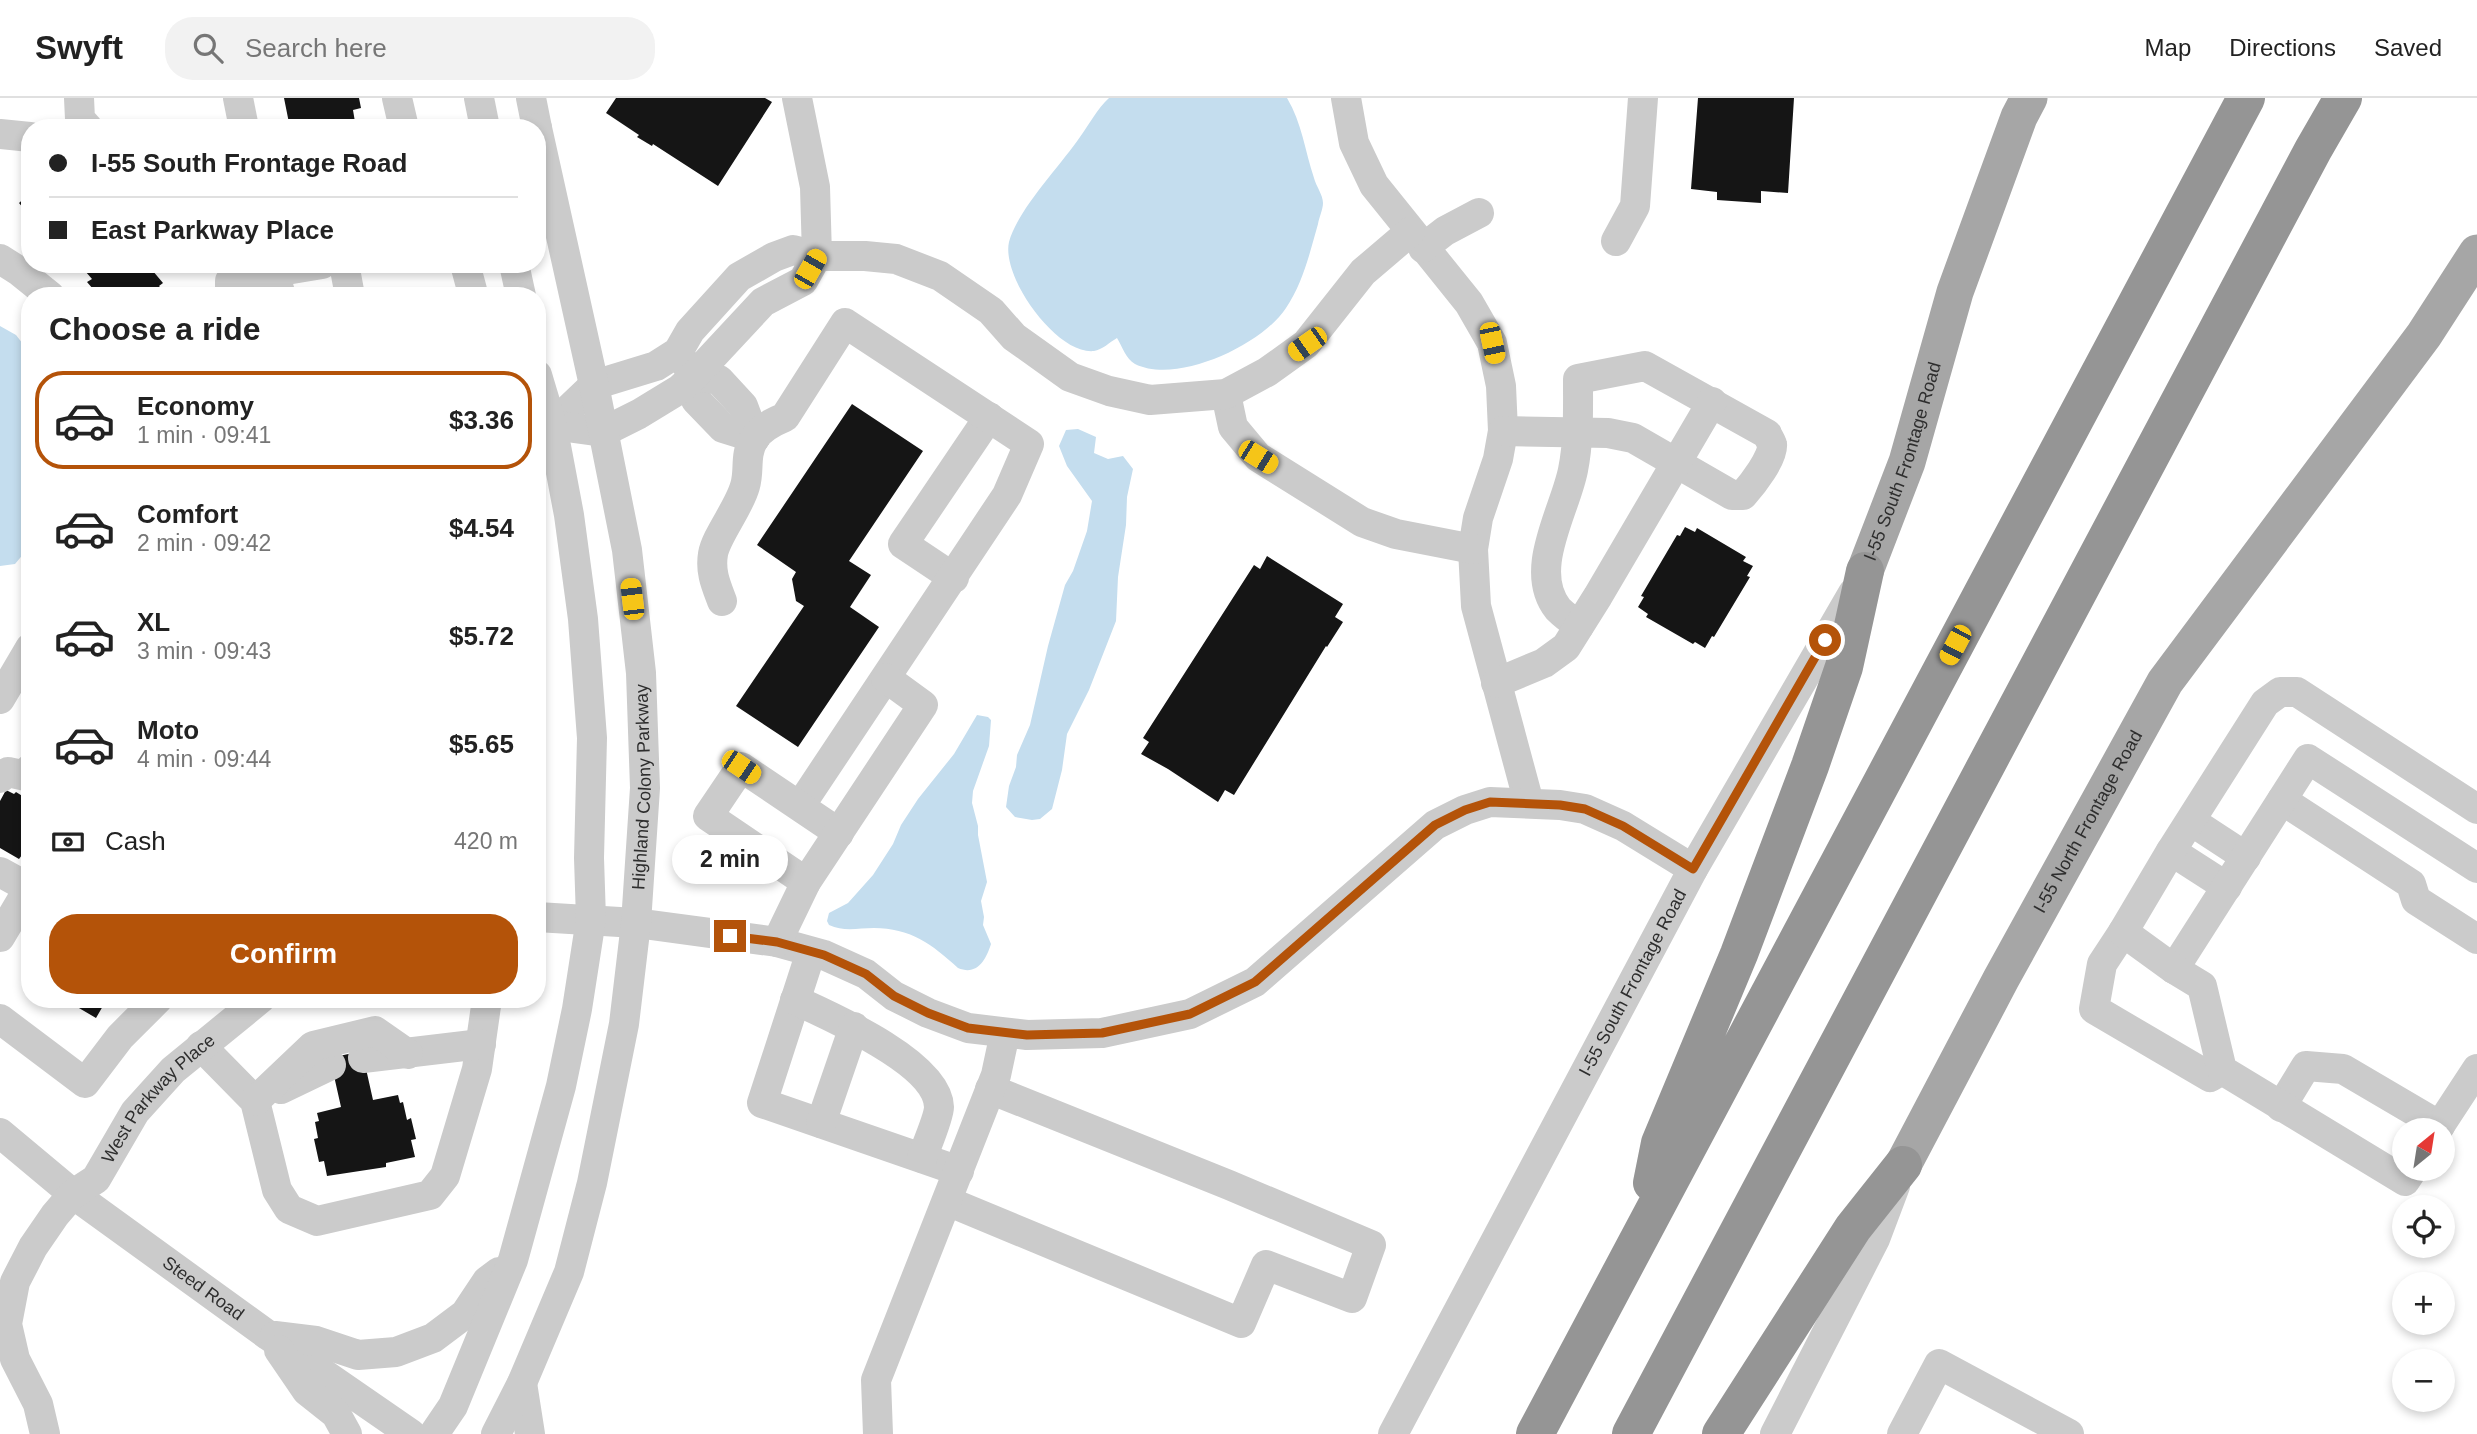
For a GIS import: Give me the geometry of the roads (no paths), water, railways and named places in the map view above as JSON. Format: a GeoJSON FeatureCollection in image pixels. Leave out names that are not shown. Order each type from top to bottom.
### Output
{"type":"FeatureCollection","features":[{"type":"Feature","properties":{"kind":"highway"},"geometry":{"type":"LineString","coordinates":[[1535,1434],[2246,98]]}},
{"type":"Feature","properties":{"kind":"highway"},"geometry":{"type":"LineString","coordinates":[[1631,1434],[2343,98]]}},
{"type":"Feature","properties":{"kind":"highway"},"geometry":{"type":"LineString","coordinates":[[1643,1228],[1660,1143],[1739,954],[1810,765],[1844,667],[1865,571]]}},
{"type":"Feature","properties":{"kind":"highway"},"geometry":{"type":"LineString","coordinates":[[1721,1434],[1853,1228],[1903,1165]]}},
{"type":"Feature","properties":{"kind":"main road","name":"I-55 South Frontage Road"},"geometry":{"type":"LineString","coordinates":[[1865,571],[1907,462],[1955,292],[2019,117],[2029,98]]}},
{"type":"Feature","properties":{"kind":"main road","name":"I-55 North Frontage Road"},"geometry":{"type":"LineString","coordinates":[[1903,1165],[2001,979],[2165,682],[2424,335],[2477,253]]}},
{"type":"Feature","properties":{"kind":"street"},"geometry":{"type":"LineString","coordinates":[[238,98],[242,119]]}},
{"type":"Feature","properties":{"kind":"street"},"geometry":{"type":"LineString","coordinates":[[397,98],[402,119]]}},
{"type":"Feature","properties":{"kind":"street"},"geometry":{"type":"LineString","coordinates":[[479,98],[483,119]]}},
{"type":"Feature","properties":{"kind":"street","name":"Highland Colony Parkway"},"geometry":{"type":"LineString","coordinates":[[531,98],[535,119]]}},
{"type":"Feature","properties":{"kind":"street"},"geometry":{"type":"LineString","coordinates":[[546,426],[594,385],[656,366],[686,364],[763,302],[803,281],[817,256],[815,187],[797,98]]}},
{"type":"Feature","properties":{"kind":"street"},"geometry":{"type":"LineString","coordinates":[[1346,98],[1354,143],[1374,185],[1469,303],[1492,343],[1501,386],[1503,431],[1498,459],[1478,518],[1473,549],[1476,606],[1529,803]]}},
{"type":"Feature","properties":{"kind":"street"},"geometry":{"type":"LineString","coordinates":[[1616,241],[1635,206],[1643,98]]}},
{"type":"Feature","properties":{"kind":"street"},"geometry":{"type":"LineString","coordinates":[[0,134],[21,136]]}},
{"type":"Feature","properties":{"kind":"street","name":"Highland Colony Parkway"},"geometry":{"type":"LineString","coordinates":[[496,1434],[522,1383],[569,1272],[592,1183],[624,1024],[636,923],[645,788],[641,673],[627,550],[546,169]]}},
{"type":"Feature","properties":{"kind":"street"},"geometry":{"type":"LineString","coordinates":[[817,256],[896,259],[940,276],[991,311],[1014,337],[1070,377],[1110,391],[1150,400],[1226,394],[1267,372],[1307,344],[1363,272],[1416,240],[1445,231],[1479,213]]}},
{"type":"Feature","properties":{"kind":"street"},"geometry":{"type":"LineString","coordinates":[[0,259],[39,287]]}},
{"type":"Feature","properties":{"kind":"street"},"geometry":{"type":"LineString","coordinates":[[225,280],[276,277]]}},
{"type":"Feature","properties":{"kind":"street"},"geometry":{"type":"LineString","coordinates":[[722,601],[712,575],[713,552],[746,485],[746,460],[755,438],[769,425],[785,417],[845,323],[1030,444],[1007,495],[800,806]]}},
{"type":"Feature","properties":{"kind":"street"},"geometry":{"type":"LineString","coordinates":[[546,427],[603,432],[639,414],[680,388],[686,364]]}},
{"type":"Feature","properties":{"kind":"street"},"geometry":{"type":"LineString","coordinates":[[686,364],[696,400],[723,428],[755,438]]}},
{"type":"Feature","properties":{"kind":"street"},"geometry":{"type":"LineString","coordinates":[[1503,431],[1578,432],[1608,433],[1633,438],[1732,495],[1743,495],[1770,456],[1772,443],[1767,434],[1645,366],[1578,379],[1578,432],[1573,472],[1548,548],[1547,588],[1558,609],[1579,626]]}},
{"type":"Feature","properties":{"kind":"street"},"geometry":{"type":"LineString","coordinates":[[1226,394],[1233,427],[1258,457],[1362,522],[1396,534],[1473,549]]}},
{"type":"Feature","properties":{"kind":"street"},"geometry":{"type":"LineString","coordinates":[[1496,683],[1544,663],[1566,647],[1712,402]]}},
{"type":"Feature","properties":{"kind":"street"},"geometry":{"type":"LineString","coordinates":[[954,578],[903,544],[989,417]]}},
{"type":"Feature","properties":{"kind":"street"},"geometry":{"type":"LineString","coordinates":[[434,1434],[453,1406],[513,1260],[561,1086],[577,1009],[591,919],[589,858],[592,738],[583,619],[569,516],[546,431]]}},
{"type":"Feature","properties":{"kind":"street","name":"I-55 South Frontage Road"},"geometry":{"type":"LineString","coordinates":[[1393,1434],[1693,869],[1865,571]]}},
{"type":"Feature","properties":{"kind":"street"},"geometry":{"type":"LineString","coordinates":[[0,699],[21,654]]}},
{"type":"Feature","properties":{"kind":"street"},"geometry":{"type":"LineString","coordinates":[[777,942],[806,882],[923,705],[886,678]]}},
{"type":"Feature","properties":{"kind":"street"},"geometry":{"type":"LineString","coordinates":[[2222,1070],[2210,1077],[2094,1009],[2102,964],[2265,703],[2280,692],[2297,692],[2477,809]]}},
{"type":"Feature","properties":{"kind":"street"},"geometry":{"type":"LineString","coordinates":[[2174,970],[2308,759],[2477,867]]}},
{"type":"Feature","properties":{"kind":"street"},"geometry":{"type":"LineString","coordinates":[[806,882],[708,816],[741,767],[839,833]]}},
{"type":"Feature","properties":{"kind":"street"},"geometry":{"type":"LineString","coordinates":[[2282,800],[2411,884],[2416,900],[2477,939]]}},
{"type":"Feature","properties":{"kind":"street"},"geometry":{"type":"LineString","coordinates":[[546,917],[636,923],[777,942],[866,974],[894,996],[928,1013],[968,1028],[1005,1033],[1058,1035],[1102,1033],[1190,1014],[1255,982],[1435,825],[1465,810],[1490,802],[1585,809],[1623,826],[1693,869]]}},
{"type":"Feature","properties":{"kind":"street"},"geometry":{"type":"LineString","coordinates":[[2191,821],[2246,857]]}},
{"type":"Feature","properties":{"kind":"street"},"geometry":{"type":"LineString","coordinates":[[2171,851],[2227,887]]}},
{"type":"Feature","properties":{"kind":"street"},"geometry":{"type":"LineString","coordinates":[[0,872],[21,884]]}},
{"type":"Feature","properties":{"kind":"street"},"geometry":{"type":"LineString","coordinates":[[0,937],[21,902]]}},
{"type":"Feature","properties":{"kind":"street"},"geometry":{"type":"LineString","coordinates":[[2123,932],[2174,970],[2202,986],[2222,1070],[2392,1173]]}},
{"type":"Feature","properties":{"kind":"street"},"geometry":{"type":"LineString","coordinates":[[811,952],[762,1103],[958,1171]]}},
{"type":"Feature","properties":{"kind":"street"},"geometry":{"type":"LineString","coordinates":[[795,1000],[854,1027],[893,1051],[929,1082],[939,1106],[922,1158]]}},
{"type":"Feature","properties":{"kind":"street"},"geometry":{"type":"LineString","coordinates":[[0,1019],[85,1083],[120,1037],[149,1008]]}},
{"type":"Feature","properties":{"kind":"street","name":"West Parkway Place"},"geometry":{"type":"LineString","coordinates":[[45,1434],[38,1404],[15,1359],[7,1324],[15,1282],[33,1247],[55,1215],[74,1194],[96,1178],[135,1112],[173,1070],[249,1008]]}},
{"type":"Feature","properties":{"kind":"street"},"geometry":{"type":"LineString","coordinates":[[201,1046],[255,1101],[277,1190],[289,1209],[317,1221],[430,1195],[445,1176],[477,1069],[486,1008]]}},
{"type":"Feature","properties":{"kind":"street"},"geometry":{"type":"LineString","coordinates":[[821,1124],[854,1027]]}},
{"type":"Feature","properties":{"kind":"street"},"geometry":{"type":"LineString","coordinates":[[255,1101],[313,1046],[374,1031],[408,1054]]}},
{"type":"Feature","properties":{"kind":"street"},"geometry":{"type":"LineString","coordinates":[[878,1434],[876,1380],[996,1075],[1005,1033]]}},
{"type":"Feature","properties":{"kind":"street"},"geometry":{"type":"LineString","coordinates":[[363,1058],[481,1044]]}},
{"type":"Feature","properties":{"kind":"street"},"geometry":{"type":"LineString","coordinates":[[255,1101],[331,1065]]}},
{"type":"Feature","properties":{"kind":"street"},"geometry":{"type":"LineString","coordinates":[[2281,1107],[2306,1066],[2343,1069],[2423,1118]]}},
{"type":"Feature","properties":{"kind":"street"},"geometry":{"type":"LineString","coordinates":[[2447,1118],[2472,1087]]}},
{"type":"Feature","properties":{"kind":"street"},"geometry":{"type":"LineString","coordinates":[[947,1201],[1241,1323],[1266,1265],[1352,1298],[1371,1245],[990,1089]]}},
{"type":"Feature","properties":{"kind":"street","name":"Steed Road"},"geometry":{"type":"LineString","coordinates":[[0,1133],[74,1194],[269,1336],[411,1434]]}},
{"type":"Feature","properties":{"kind":"street","name":"I-55 North Frontage Road"},"geometry":{"type":"LineString","coordinates":[[1780,1432],[1875,1240],[1903,1165]]}},
{"type":"Feature","properties":{"kind":"street"},"geometry":{"type":"LineString","coordinates":[[269,1336],[316,1341],[358,1354],[396,1352],[433,1338],[465,1314],[487,1281],[513,1260]]}},
{"type":"Feature","properties":{"kind":"street"},"geometry":{"type":"LineString","coordinates":[[269,1336],[307,1391],[336,1414],[347,1434]]}},
{"type":"Feature","properties":{"kind":"street"},"geometry":{"type":"LineString","coordinates":[[1902,1434],[1939,1364],[2069,1434]]}},
{"type":"Feature","properties":{"kind":"street"},"geometry":{"type":"LineString","coordinates":[[522,1383],[530,1434]]}},
{"type":"Feature","properties":{"kind":"water"},"geometry":{"type":"Polygon","coordinates":[[[1109,98],[1287,98],[1296,117],[1322,197],[1322,211],[1305,267],[1286,308],[1274,322],[1239,348],[1195,365],[1153,369],[1132,362],[1117,338],[1094,351],[1079,349],[1064,341],[1035,311],[1023,293],[1009,257],[1009,242],[1014,229],[1030,202],[1109,98]]]}},
{"type":"Feature","properties":{"kind":"water"},"geometry":{"type":"Polygon","coordinates":[[[0,326],[16,335],[21,341],[21,557],[15,564],[0,566],[0,326]]]}},
{"type":"Feature","properties":{"kind":"water"},"geometry":{"type":"Polygon","coordinates":[[[1078,429],[1096,437],[1094,453],[1108,459],[1123,456],[1133,469],[1118,577],[1116,621],[1089,690],[1067,734],[1062,770],[1052,809],[1040,819],[1032,820],[1015,817],[1006,807],[1017,755],[1030,725],[1065,585],[1073,571],[1087,531],[1092,501],[1067,466],[1059,446],[1066,430],[1078,429]]]}},
{"type":"Feature","properties":{"kind":"water"},"geometry":{"type":"Polygon","coordinates":[[[977,715],[991,720],[989,746],[973,791],[972,803],[987,882],[981,901],[983,925],[991,944],[983,961],[975,968],[965,970],[958,968],[910,934],[887,929],[846,929],[829,925],[829,913],[848,903],[873,875],[893,844],[901,825],[954,754],[977,715]]]}}]}
